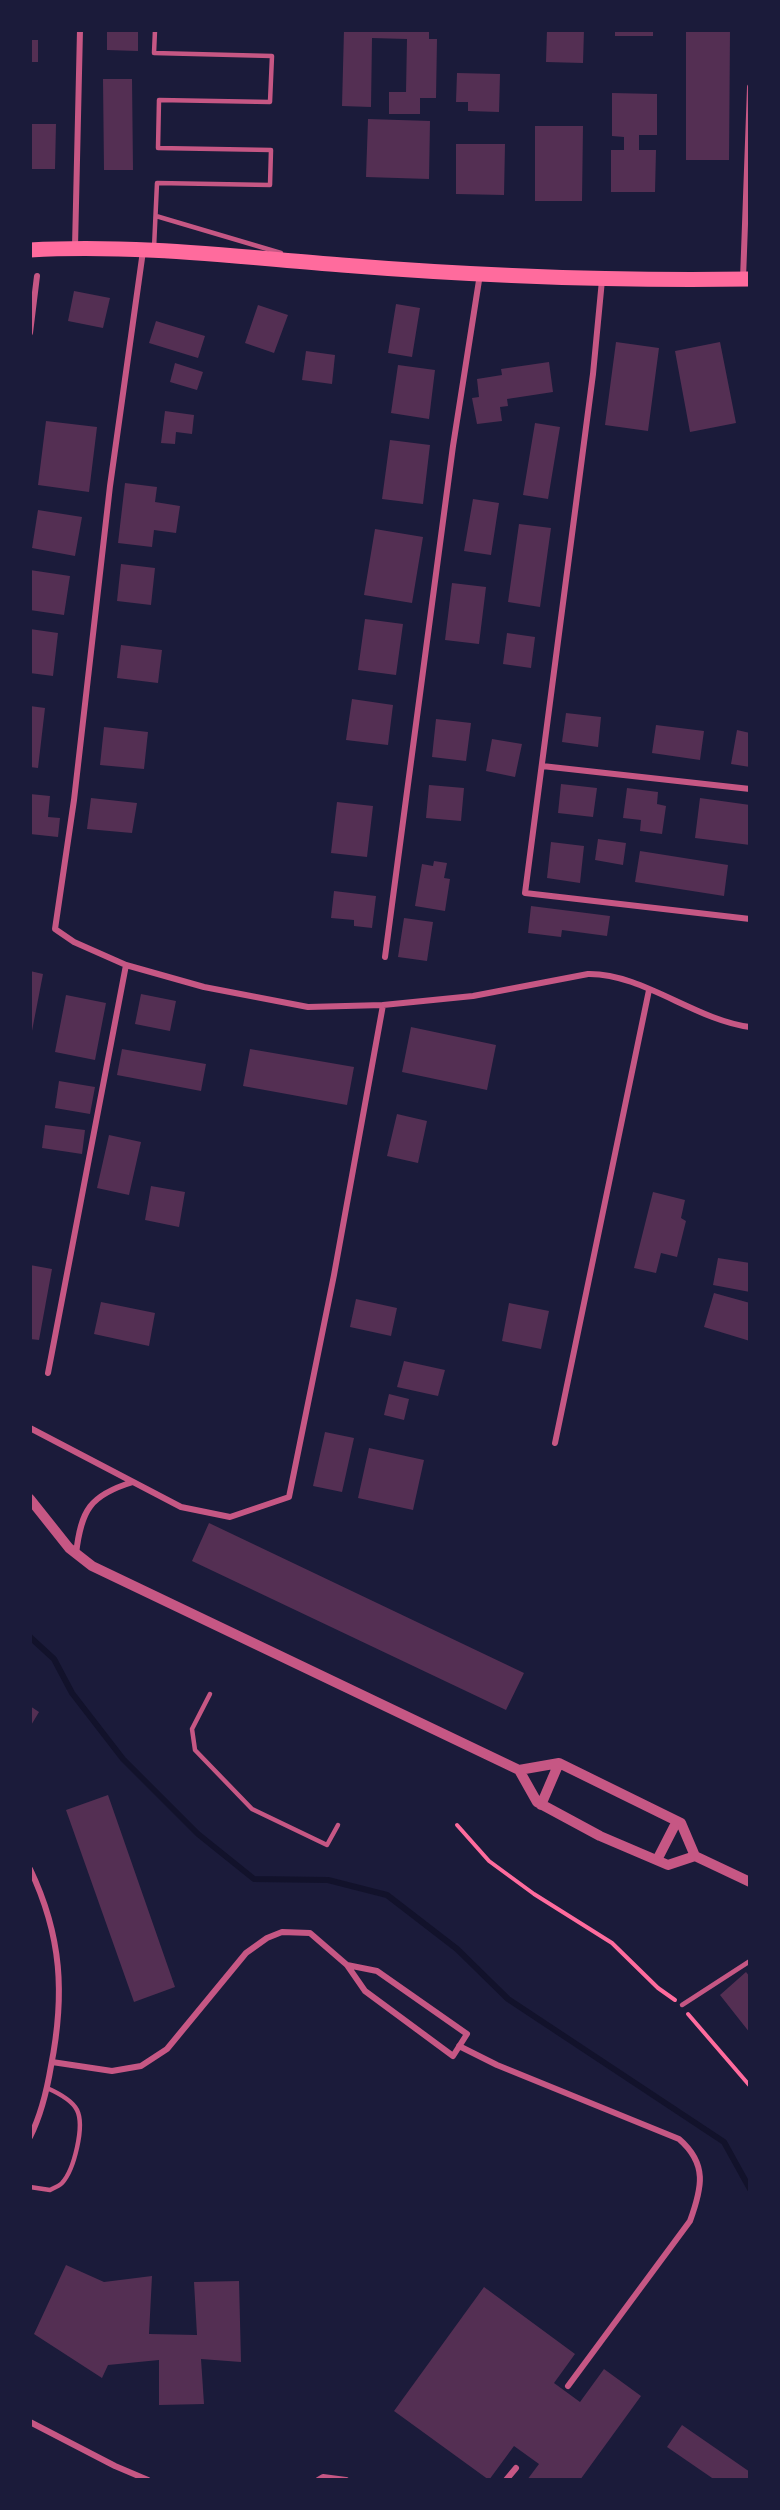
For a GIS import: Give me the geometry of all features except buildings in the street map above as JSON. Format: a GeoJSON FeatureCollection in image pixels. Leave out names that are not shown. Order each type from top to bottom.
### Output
{"type":"FeatureCollection","features":[{"type":"Feature","properties":{"kind":"main road"},"geometry":{"type":"LineString","coordinates":[[34,252],[75,248],[480,274],[602,279],[746,279]]}},
{"type":"Feature","properties":{"kind":"street"},"geometry":{"type":"LineString","coordinates":[[75,248],[80,30]]}},
{"type":"Feature","properties":{"kind":"street"},"geometry":{"type":"LineString","coordinates":[[746,279],[750,87]]}},
{"type":"Feature","properties":{"kind":"street"},"geometry":{"type":"LineString","coordinates":[[149,251],[110,486],[74,800],[55,929],[74,942],[126,965],[204,987],[308,1007],[383,1005],[473,996],[588,974],[603,974],[619,977],[685,1006],[740,1026],[750,1027]]}},
{"type":"Feature","properties":{"kind":"street"},"geometry":{"type":"LineString","coordinates":[[385,957],[453,446],[480,274]]}},
{"type":"Feature","properties":{"kind":"street"},"geometry":{"type":"LineString","coordinates":[[30,333],[37,276]]}},
{"type":"Feature","properties":{"kind":"street"},"geometry":{"type":"LineString","coordinates":[[602,279],[593,374],[525,893],[750,919]]}},
{"type":"Feature","properties":{"kind":"street"},"geometry":{"type":"LineString","coordinates":[[542,766],[750,789]]}},
{"type":"Feature","properties":{"kind":"street"},"geometry":{"type":"LineString","coordinates":[[48,1373],[126,965]]}},
{"type":"Feature","properties":{"kind":"street"},"geometry":{"type":"LineString","coordinates":[[555,1443],[649,990]]}},
{"type":"Feature","properties":{"kind":"street"},"geometry":{"type":"LineString","coordinates":[[30,1428],[181,1507],[230,1517],[289,1497],[334,1275],[383,1005]]}},
{"type":"Feature","properties":{"kind":"street"},"geometry":{"type":"LineString","coordinates":[[76,1554],[80,1525],[91,1503],[106,1492],[133,1482]]}},
{"type":"Feature","properties":{"kind":"street"},"geometry":{"type":"LineString","coordinates":[[30,1499],[63,1541],[92,1566],[519,1770],[537,1802],[600,1836],[668,1865],[696,1856]]}},
{"type":"Feature","properties":{"kind":"street"},"geometry":{"type":"LineString","coordinates":[[519,1770],[559,1763],[681,1823],[696,1856],[750,1882]]}},
{"type":"Feature","properties":{"kind":"street"},"geometry":{"type":"LineString","coordinates":[[541,1805],[559,1763]]}},
{"type":"Feature","properties":{"kind":"street"},"geometry":{"type":"LineString","coordinates":[[657,1860],[677,1821]]}},
{"type":"Feature","properties":{"kind":"street"},"geometry":{"type":"LineString","coordinates":[[30,1869],[47,1911],[59,1973],[60,2006],[47,2088],[30,2137]]}},
{"type":"Feature","properties":{"kind":"street"},"geometry":{"type":"LineString","coordinates":[[52,2062],[112,2071],[128,2070],[148,2062],[167,2049],[246,1953],[267,1938],[282,1932],[310,1933],[347,1965],[365,1991],[453,2056],[466,2034],[377,1971],[347,1965]]}},
{"type":"Feature","properties":{"kind":"street"},"geometry":{"type":"LineString","coordinates":[[459,2046],[679,2139],[691,2150],[701,2172],[698,2197],[690,2221],[568,2386]]}},
{"type":"Feature","properties":{"kind":"street"},"geometry":{"type":"LineString","coordinates":[[30,2422],[110,2464],[148,2480]]}},
{"type":"Feature","properties":{"kind":"street"},"geometry":{"type":"LineString","coordinates":[[506,2480],[516,2468]]}},
{"type":"Feature","properties":{"kind":"street"},"geometry":{"type":"LineString","coordinates":[[318,2480],[323,2477],[333,2477],[346,2480]]}},
{"type":"Feature","properties":{"kind":"lane"},"geometry":{"type":"LineString","coordinates":[[149,251],[156,216],[157,183],[270,185],[271,150],[158,148],[159,100],[270,102],[272,56],[154,53],[155,30]]}},
{"type":"Feature","properties":{"kind":"lane"},"geometry":{"type":"LineString","coordinates":[[156,216],[312,263]]}},
{"type":"Feature","properties":{"kind":"lane"},"geometry":{"type":"LineString","coordinates":[[210,1694],[192,1729],[195,1750],[252,1809],[327,1845],[338,1825]]}},
{"type":"Feature","properties":{"kind":"lane"},"geometry":{"type":"LineString","coordinates":[[682,2005],[750,1961]]}},
{"type":"Feature","properties":{"kind":"lane"},"geometry":{"type":"LineString","coordinates":[[30,2187],[36,2190],[50,2190],[63,2182],[79,2146],[80,2125],[77,2110],[58,2093],[47,2088]]}},
{"type":"Feature","properties":{"kind":"path"},"geometry":{"type":"LineString","coordinates":[[457,1825],[489,1861],[534,1894],[612,1943],[658,1988],[682,2005],[750,2086]]}},
{"type":"Feature","properties":{"kind":"waterway"},"geometry":{"type":"LineString","coordinates":[[30,1637],[54,1659],[72,1693],[123,1759],[198,1834],[254,1879],[328,1880],[387,1895],[457,1949],[508,1999],[724,2142],[750,2189]]}}]}
